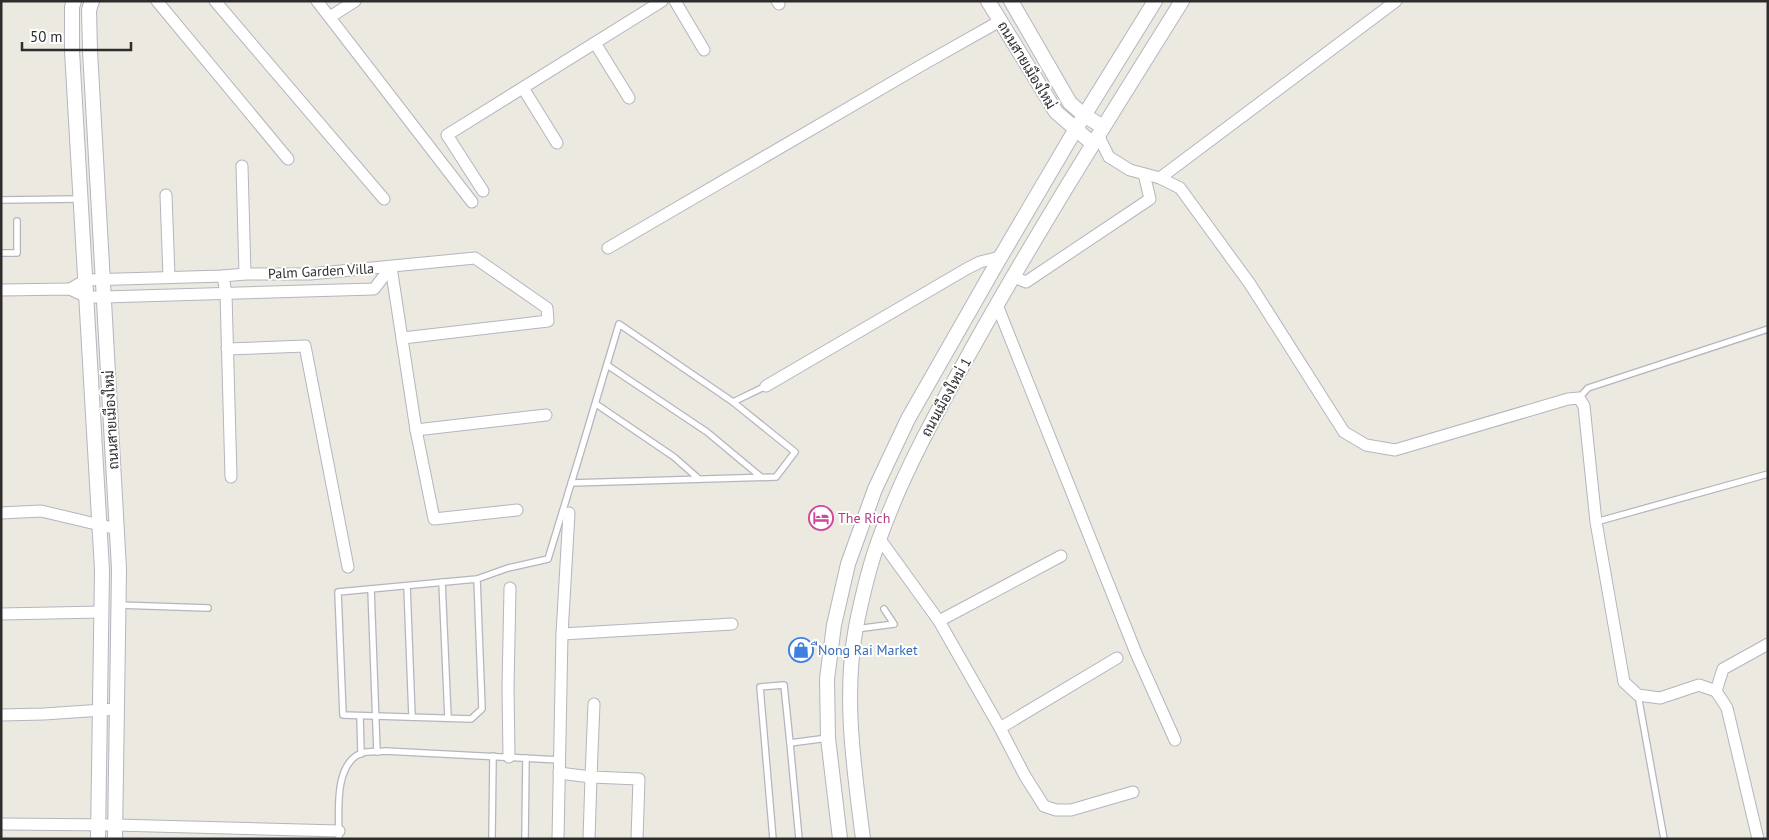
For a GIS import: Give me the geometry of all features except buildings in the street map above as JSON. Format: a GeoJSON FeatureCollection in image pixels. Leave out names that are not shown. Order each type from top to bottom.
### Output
{"type":"FeatureCollection","features":[{"type":"Feature","properties":{"kind":"street","name":"ถนนสายเมืองใหม่"},"geometry":{"type":"LineString","coordinates":[[74,1],[72,8],[72,51],[102,570],[98,832]]}},
{"type":"Feature","properties":{"kind":"street"},"geometry":{"type":"LineString","coordinates":[[158,1],[288,159]]}},
{"type":"Feature","properties":{"kind":"street"},"geometry":{"type":"LineString","coordinates":[[214,1],[384,199]]}},
{"type":"Feature","properties":{"kind":"street"},"geometry":{"type":"LineString","coordinates":[[317,1],[472,202]]}},
{"type":"Feature","properties":{"kind":"street"},"geometry":{"type":"LineString","coordinates":[[330,16],[356,1]]}},
{"type":"Feature","properties":{"kind":"street"},"geometry":{"type":"LineString","coordinates":[[484,191],[447,136],[662,1]]}},
{"type":"Feature","properties":{"kind":"street"},"geometry":{"type":"LineString","coordinates":[[675,1],[704,50]]}},
{"type":"Feature","properties":{"kind":"street","name":"ถนนสายเมืองใหม่"},"geometry":{"type":"LineString","coordinates":[[988,1],[1056,112],[1075,130],[1098,135]]}},
{"type":"Feature","properties":{"kind":"street","name":"ถนนสายเมืองใหม่"},"geometry":{"type":"LineString","coordinates":[[1011,1],[1070,103],[1084,115],[1098,135]]}},
{"type":"Feature","properties":{"kind":"street","name":"ถนนเมืองใหม่ 1"},"geometry":{"type":"LineString","coordinates":[[840,839],[828,738],[828,670],[834,625],[848,564],[875,489],[908,419],[1000,257],[1084,115],[1155,1]]}},
{"type":"Feature","properties":{"kind":"street","name":"ถนนเมืองใหม่ 1"},"geometry":{"type":"LineString","coordinates":[[863,839],[850,737],[850,680],[856,628],[879,538],[928,429],[997,305],[1098,135],[1182,1]]}},
{"type":"Feature","properties":{"kind":"street"},"geometry":{"type":"LineString","coordinates":[[1160,178],[1396,1]]}},
{"type":"Feature","properties":{"kind":"street","name":"ถนนสายเมืองใหม่"},"geometry":{"type":"LineString","coordinates":[[92,2],[89,10],[90,51],[119,569],[115,832]]}},
{"type":"Feature","properties":{"kind":"street"},"geometry":{"type":"LineString","coordinates":[[608,248],[1000,21]]}},
{"type":"Feature","properties":{"kind":"street"},"geometry":{"type":"LineString","coordinates":[[594,43],[630,98]]}},
{"type":"Feature","properties":{"kind":"street"},"geometry":{"type":"LineString","coordinates":[[523,88],[557,143]]}},
{"type":"Feature","properties":{"kind":"street"},"geometry":{"type":"LineString","coordinates":[[1098,135],[1109,158],[1130,170],[1160,178],[1180,188],[1250,284],[1344,432],[1366,445],[1395,450],[1568,399],[1579,398],[1584,406],[1596,522],[1624,682],[1638,696],[1660,698],[1699,685],[1716,691],[1727,708],[1758,839]]}},
{"type":"Feature","properties":{"kind":"street"},"geometry":{"type":"LineString","coordinates":[[242,166],[245,274]]}},
{"type":"Feature","properties":{"kind":"street"},"geometry":{"type":"LineString","coordinates":[[1014,277],[1026,282],[1150,199],[1144,174]]}},
{"type":"Feature","properties":{"kind":"street"},"geometry":{"type":"LineString","coordinates":[[166,195],[169,277]]}},
{"type":"Feature","properties":{"kind":"street"},"geometry":{"type":"LineString","coordinates":[[766,386],[968,268],[980,262],[1000,257]]}},
{"type":"Feature","properties":{"kind":"street"},"geometry":{"type":"LineString","coordinates":[[403,338],[548,322],[547,308],[475,258],[391,266],[416,430],[434,519],[517,510]]}},
{"type":"Feature","properties":{"kind":"street","name":"Palm Garden Villa"},"geometry":{"type":"LineString","coordinates":[[86,280],[245,274],[310,274],[391,266]]}},
{"type":"Feature","properties":{"kind":"street","name":"Palm Garden Villa"},"geometry":{"type":"LineString","coordinates":[[87,297],[374,289],[391,266]]}},
{"type":"Feature","properties":{"kind":"street"},"geometry":{"type":"LineString","coordinates":[[223,276],[226,294],[231,477]]}},
{"type":"Feature","properties":{"kind":"street"},"geometry":{"type":"LineString","coordinates":[[70,289],[86,280]]}},
{"type":"Feature","properties":{"kind":"street"},"geometry":{"type":"LineString","coordinates":[[1,290],[70,289],[87,297]]}},
{"type":"Feature","properties":{"kind":"street"},"geometry":{"type":"LineString","coordinates":[[997,305],[1136,653],[1175,740]]}},
{"type":"Feature","properties":{"kind":"street"},"geometry":{"type":"LineString","coordinates":[[227,349],[305,346],[348,567]]}},
{"type":"Feature","properties":{"kind":"street"},"geometry":{"type":"LineString","coordinates":[[416,430],[546,415]]}},
{"type":"Feature","properties":{"kind":"street"},"geometry":{"type":"LineString","coordinates":[[1,513],[41,511],[117,529]]}},
{"type":"Feature","properties":{"kind":"street"},"geometry":{"type":"LineString","coordinates":[[558,839],[562,634],[569,513]]}},
{"type":"Feature","properties":{"kind":"street"},"geometry":{"type":"LineString","coordinates":[[879,538],[939,621],[1025,776],[1044,806],[1056,810],[1071,810],[1133,792]]}},
{"type":"Feature","properties":{"kind":"street"},"geometry":{"type":"LineString","coordinates":[[939,621],[1061,556]]}},
{"type":"Feature","properties":{"kind":"street"},"geometry":{"type":"LineString","coordinates":[[509,757],[510,588]]}},
{"type":"Feature","properties":{"kind":"street"},"geometry":{"type":"LineString","coordinates":[[1,614],[101,612]]}},
{"type":"Feature","properties":{"kind":"street"},"geometry":{"type":"LineString","coordinates":[[562,634],[732,624]]}},
{"type":"Feature","properties":{"kind":"street"},"geometry":{"type":"LineString","coordinates":[[1716,691],[1723,669],[1768,644]]}},
{"type":"Feature","properties":{"kind":"street"},"geometry":{"type":"LineString","coordinates":[[1000,728],[1117,658]]}},
{"type":"Feature","properties":{"kind":"street"},"geometry":{"type":"LineString","coordinates":[[589,839],[594,704]]}},
{"type":"Feature","properties":{"kind":"street"},"geometry":{"type":"LineString","coordinates":[[1,715],[117,709]]}},
{"type":"Feature","properties":{"kind":"street"},"geometry":{"type":"LineString","coordinates":[[559,773],[591,777],[639,779],[637,839]]}},
{"type":"Feature","properties":{"kind":"street"},"geometry":{"type":"LineString","coordinates":[[1,824],[98,832],[339,835]]}},
{"type":"Feature","properties":{"kind":"lane"},"geometry":{"type":"LineString","coordinates":[[86,2],[92,2]]}},
{"type":"Feature","properties":{"kind":"lane"},"geometry":{"type":"LineString","coordinates":[[1,200],[82,199]]}},
{"type":"Feature","properties":{"kind":"lane"},"geometry":{"type":"LineString","coordinates":[[1,253],[17,253],[17,221]]}},
{"type":"Feature","properties":{"kind":"lane"},"geometry":{"type":"LineString","coordinates":[[477,579],[482,709],[471,719],[343,715],[338,592],[477,579],[508,568],[548,559],[619,324],[733,402],[795,452],[776,477],[571,483]]}},
{"type":"Feature","properties":{"kind":"lane"},"geometry":{"type":"LineString","coordinates":[[1579,398],[1588,388],[1768,329]]}},
{"type":"Feature","properties":{"kind":"lane"},"geometry":{"type":"LineString","coordinates":[[607,365],[706,432],[761,477]]}},
{"type":"Feature","properties":{"kind":"lane"},"geometry":{"type":"LineString","coordinates":[[733,402],[766,386]]}},
{"type":"Feature","properties":{"kind":"lane"},"geometry":{"type":"LineString","coordinates":[[596,404],[674,457],[699,479]]}},
{"type":"Feature","properties":{"kind":"lane"},"geometry":{"type":"LineString","coordinates":[[1596,522],[1768,474]]}},
{"type":"Feature","properties":{"kind":"lane"},"geometry":{"type":"LineString","coordinates":[[442,582],[448,718]]}},
{"type":"Feature","properties":{"kind":"lane"},"geometry":{"type":"LineString","coordinates":[[407,586],[412,717]]}},
{"type":"Feature","properties":{"kind":"lane"},"geometry":{"type":"LineString","coordinates":[[371,589],[377,752]]}},
{"type":"Feature","properties":{"kind":"lane"},"geometry":{"type":"LineString","coordinates":[[118,606],[208,608]]}},
{"type":"Feature","properties":{"kind":"lane"},"geometry":{"type":"LineString","coordinates":[[856,628],[894,624],[884,609]]}},
{"type":"Feature","properties":{"kind":"lane"},"geometry":{"type":"LineString","coordinates":[[773,839],[760,687],[784,685],[799,839]]}},
{"type":"Feature","properties":{"kind":"lane"},"geometry":{"type":"LineString","coordinates":[[1638,696],[1664,839]]}},
{"type":"Feature","properties":{"kind":"lane"},"geometry":{"type":"LineString","coordinates":[[360,716],[361,754]]}},
{"type":"Feature","properties":{"kind":"lane"},"geometry":{"type":"LineString","coordinates":[[790,743],[828,738]]}},
{"type":"Feature","properties":{"kind":"lane"},"geometry":{"type":"LineString","coordinates":[[339,835],[341,779],[348,763],[361,754],[385,751],[560,760]]}},
{"type":"Feature","properties":{"kind":"lane"},"geometry":{"type":"LineString","coordinates":[[492,839],[493,756]]}},
{"type":"Feature","properties":{"kind":"lane"},"geometry":{"type":"LineString","coordinates":[[525,839],[526,758]]}},
{"type":"Feature","properties":{"kind":"place","name":"The Rich"},"geometry":{"type":"Point","coordinates":[821,518]}},
{"type":"Feature","properties":{"kind":"place","name":"ืNong Rai Market"},"geometry":{"type":"Point","coordinates":[801,650]}}]}
